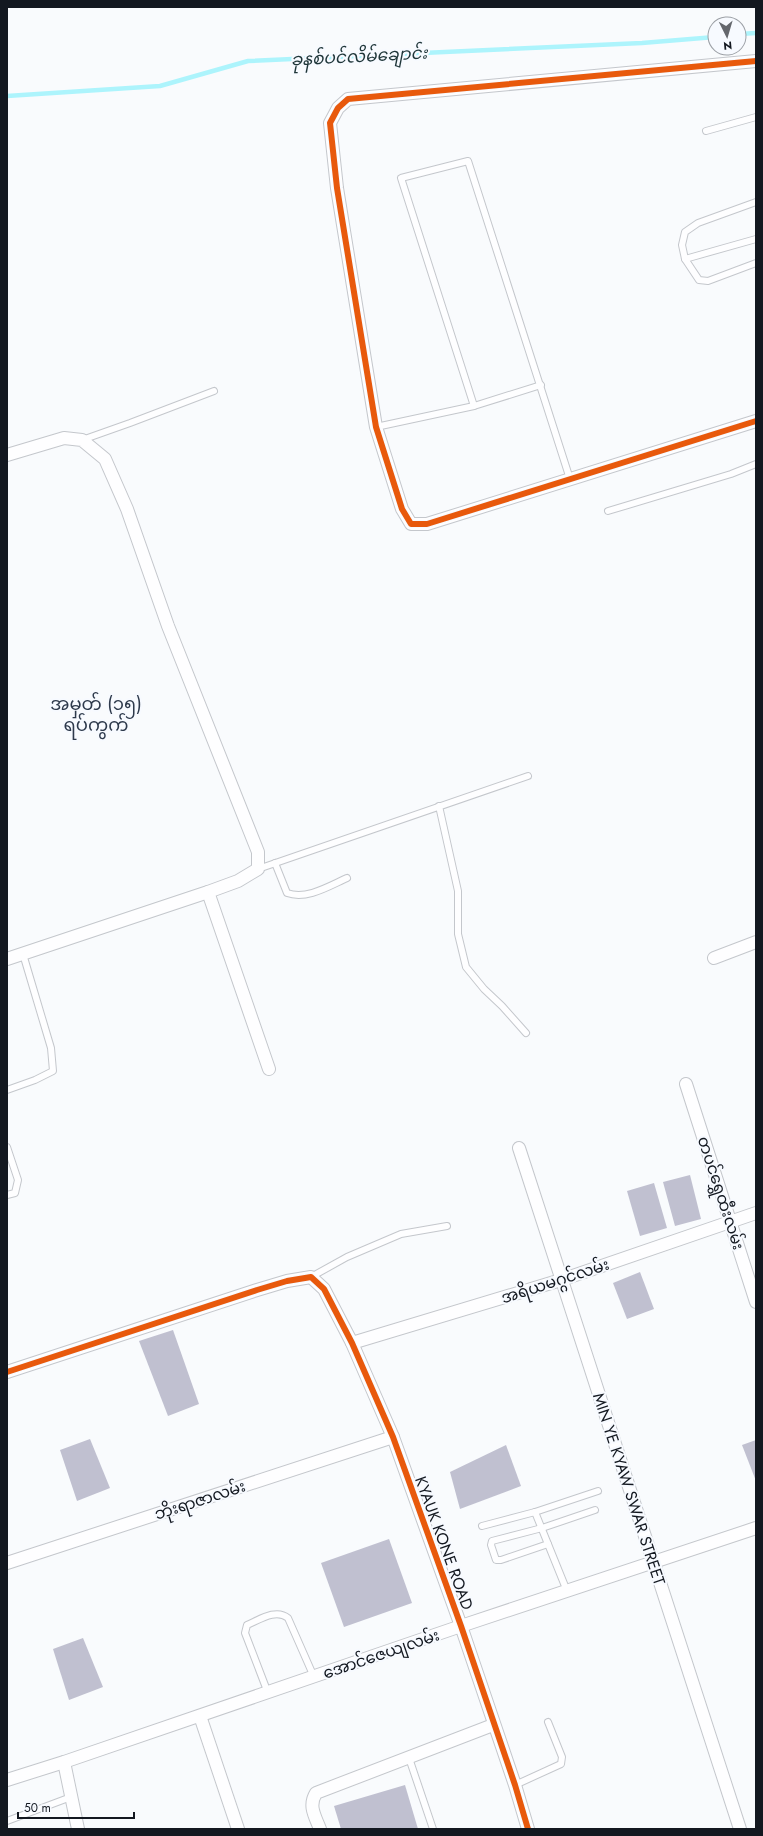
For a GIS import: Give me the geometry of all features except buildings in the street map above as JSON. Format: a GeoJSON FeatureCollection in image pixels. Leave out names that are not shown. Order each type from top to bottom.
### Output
{"type":"FeatureCollection","features":[{"type":"Feature","properties":{"kind":"street"},"geometry":{"type":"LineString","coordinates":[[756,61],[348,99],[338,108],[330,123],[337,188],[376,427],[402,510],[411,524],[427,524],[756,421]]}},
{"type":"Feature","properties":{"kind":"street"},"geometry":{"type":"LineString","coordinates":[[7,455],[64,438],[82,440],[105,459],[127,509],[168,626],[258,852],[258,869],[238,882],[7,959]]}},
{"type":"Feature","properties":{"kind":"street"},"geometry":{"type":"LineString","coordinates":[[208,892],[269,1069]]}},
{"type":"Feature","properties":{"kind":"street"},"geometry":{"type":"LineString","coordinates":[[714,958],[756,942]]}},
{"type":"Feature","properties":{"kind":"street","name":"တပင်ရွှေထီးလမ်း"},"geometry":{"type":"LineString","coordinates":[[686,1084],[756,1302]]}},
{"type":"Feature","properties":{"kind":"street","name":"MIN YE KYAW SWAR STREET"},"geometry":{"type":"LineString","coordinates":[[519,1148],[652,1562],[740,1829]]}},
{"type":"Feature","properties":{"kind":"street","name":"အရိယမဂ္ဂင်လမ်း"},"geometry":{"type":"LineString","coordinates":[[352,1344],[561,1280],[756,1213]]}},
{"type":"Feature","properties":{"kind":"street"},"geometry":{"type":"LineString","coordinates":[[7,1372],[257,1290],[311,1277]]}},
{"type":"Feature","properties":{"kind":"street","name":"KYAUK KONE ROAD"},"geometry":{"type":"LineString","coordinates":[[311,1277],[324,1289],[352,1344],[393,1437],[515,1785],[528,1829]]}},
{"type":"Feature","properties":{"kind":"street","name":"ဘိုးရာဇာလမ်း"},"geometry":{"type":"LineString","coordinates":[[7,1563],[393,1437]]}},
{"type":"Feature","properties":{"kind":"street","name":"အောင်ဇေယျလမ်း"},"geometry":{"type":"LineString","coordinates":[[7,1780],[268,1693],[460,1626],[756,1528]]}},
{"type":"Feature","properties":{"kind":"street"},"geometry":{"type":"LineString","coordinates":[[200,1716],[238,1829]]}},
{"type":"Feature","properties":{"kind":"street"},"geometry":{"type":"LineString","coordinates":[[320,1829],[311,1807],[312,1800],[316,1793],[493,1725]]}},
{"type":"Feature","properties":{"kind":"street"},"geometry":{"type":"LineString","coordinates":[[64,1762],[78,1829]]}},
{"type":"Feature","properties":{"kind":"lane"},"geometry":{"type":"LineString","coordinates":[[706,131],[756,117]]}},
{"type":"Feature","properties":{"kind":"lane"},"geometry":{"type":"LineString","coordinates":[[474,406],[401,178],[468,161],[570,479]]}},
{"type":"Feature","properties":{"kind":"lane"},"geometry":{"type":"LineString","coordinates":[[756,202],[698,223],[685,232],[682,244],[685,259],[699,280],[708,281],[756,263]]}},
{"type":"Feature","properties":{"kind":"lane"},"geometry":{"type":"LineString","coordinates":[[685,259],[756,240]]}},
{"type":"Feature","properties":{"kind":"lane"},"geometry":{"type":"LineString","coordinates":[[376,427],[474,406],[541,385]]}},
{"type":"Feature","properties":{"kind":"lane"},"geometry":{"type":"LineString","coordinates":[[82,440],[214,391]]}},
{"type":"Feature","properties":{"kind":"lane"},"geometry":{"type":"LineString","coordinates":[[608,511],[731,474],[756,464]]}},
{"type":"Feature","properties":{"kind":"lane"},"geometry":{"type":"LineString","coordinates":[[258,869],[528,776]]}},
{"type":"Feature","properties":{"kind":"lane"},"geometry":{"type":"LineString","coordinates":[[439,806],[458,891],[458,934],[466,967],[484,989],[502,1006],[526,1033]]}},
{"type":"Feature","properties":{"kind":"lane"},"geometry":{"type":"LineString","coordinates":[[275,863],[287,893],[294,896],[309,894],[347,878]]}},
{"type":"Feature","properties":{"kind":"lane"},"geometry":{"type":"LineString","coordinates":[[7,1090],[35,1080],[53,1071],[51,1048],[24,954]]}},
{"type":"Feature","properties":{"kind":"lane"},"geometry":{"type":"LineString","coordinates":[[7,1148],[18,1180],[14,1193],[7,1195]]}},
{"type":"Feature","properties":{"kind":"lane"},"geometry":{"type":"LineString","coordinates":[[311,1277],[347,1257],[401,1234],[447,1226]]}},
{"type":"Feature","properties":{"kind":"lane"},"geometry":{"type":"LineString","coordinates":[[482,1526],[535,1512],[598,1491]]}},
{"type":"Feature","properties":{"kind":"lane"},"geometry":{"type":"LineString","coordinates":[[548,1544],[501,1560],[496,1560],[491,1545],[492,1542],[542,1528],[595,1510]]}},
{"type":"Feature","properties":{"kind":"lane"},"geometry":{"type":"LineString","coordinates":[[535,1512],[567,1591]]}},
{"type":"Feature","properties":{"kind":"lane"},"geometry":{"type":"LineString","coordinates":[[268,1693],[245,1633],[247,1625],[271,1615],[283,1615],[288,1618],[314,1677]]}},
{"type":"Feature","properties":{"kind":"lane"},"geometry":{"type":"LineString","coordinates":[[515,1785],[561,1764],[562,1756],[548,1722]]}},
{"type":"Feature","properties":{"kind":"lane"},"geometry":{"type":"LineString","coordinates":[[409,1758],[433,1829]]}},
{"type":"Feature","properties":{"kind":"lane"},"geometry":{"type":"LineString","coordinates":[[7,1821],[71,1797]]}},
{"type":"Feature","properties":{"kind":"waterway","name":"ခုနစ်ပင်လိမ်ချောင်း"},"geometry":{"type":"LineString","coordinates":[[747,34],[756,33]]}},
{"type":"Feature","properties":{"kind":"waterway","name":"ခုနစ်ပင်လိမ်ချောင်း"},"geometry":{"type":"LineString","coordinates":[[7,96],[160,86],[248,61],[642,43],[707,38]]}},
{"type":"Feature","properties":{"kind":"cycle path"},"geometry":{"type":"LineString","coordinates":[[756,61],[348,99],[338,108],[330,123],[337,188],[376,427],[402,509],[411,524],[427,524],[756,421]]}},
{"type":"Feature","properties":{"kind":"cycle path"},"geometry":{"type":"LineString","coordinates":[[7,1372],[257,1290],[287,1281],[311,1277],[324,1289],[352,1343],[393,1437],[461,1626],[515,1785],[528,1829]]}},
{"type":"Feature","properties":{"kind":"district","name":"အမှတ် (၁၅) ရပ်ကွက်"},"geometry":{"type":"Point","coordinates":[96,714]}}]}
